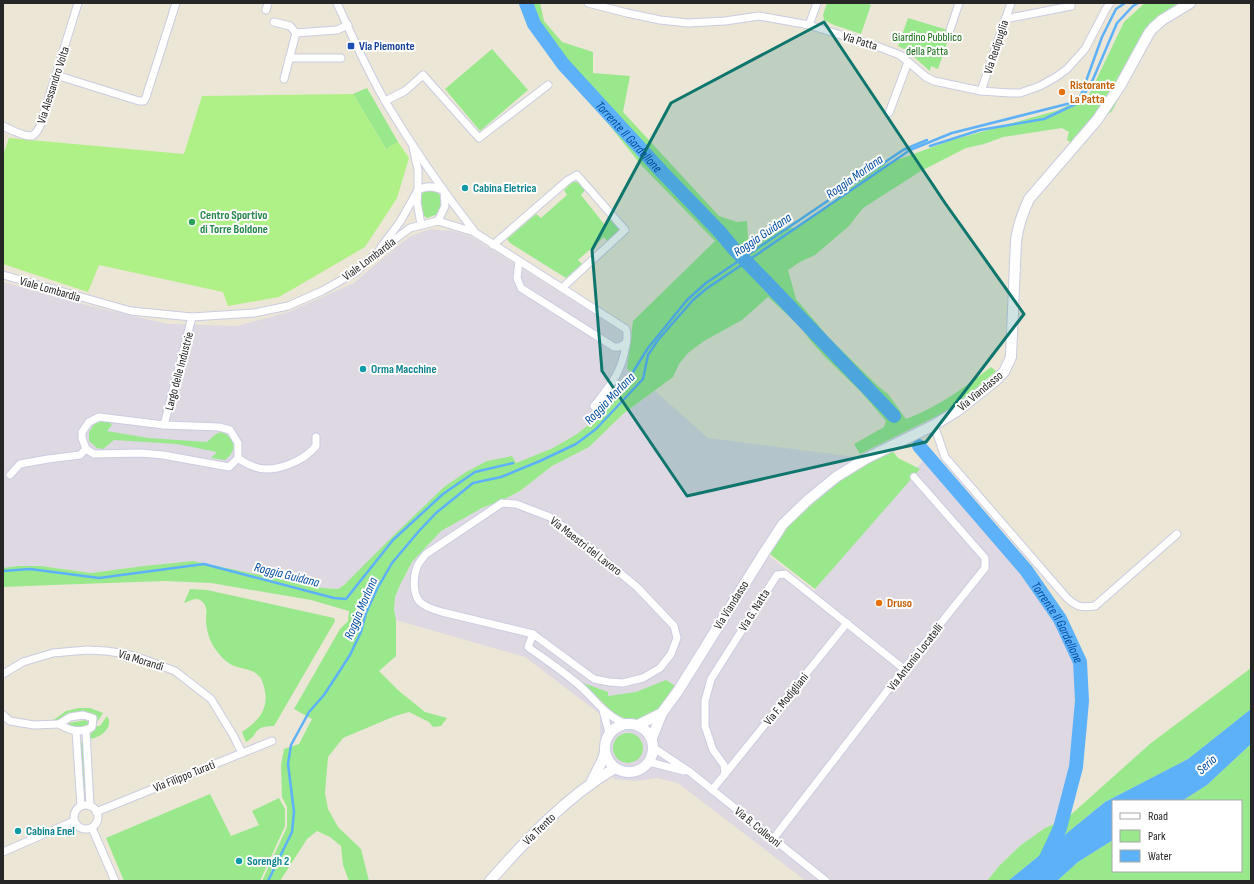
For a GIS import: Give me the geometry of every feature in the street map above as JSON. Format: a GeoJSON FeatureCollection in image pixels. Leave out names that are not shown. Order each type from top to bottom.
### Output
{"type":"FeatureCollection","features":[{"type":"Feature","properties":{"kind":"street","name":"Via Alessandro Volta"},"geometry":{"type":"LineString","coordinates":[[3,126],[28,136],[33,136],[37,132],[78,3]]}},
{"type":"Feature","properties":{"kind":"street"},"geometry":{"type":"LineString","coordinates":[[56,74],[139,101],[144,101],[176,3]]}},
{"type":"Feature","properties":{"kind":"street"},"geometry":{"type":"LineString","coordinates":[[337,3],[369,72],[385,101],[444,191],[474,232]]}},
{"type":"Feature","properties":{"kind":"street","name":"Via Patta"},"geometry":{"type":"LineString","coordinates":[[588,3],[634,14],[688,23],[725,21],[759,16],[809,25],[900,55],[926,77],[934,81],[996,92],[1020,93],[1040,86],[1067,69],[1085,49],[1110,3]]}},
{"type":"Feature","properties":{"kind":"street"},"geometry":{"type":"LineString","coordinates":[[809,25],[817,3]]}},
{"type":"Feature","properties":{"kind":"street"},"geometry":{"type":"LineString","coordinates":[[950,30],[959,3]]}},
{"type":"Feature","properties":{"kind":"street","name":"Via Redipuglia"},"geometry":{"type":"LineString","coordinates":[[982,90],[1011,3]]}},
{"type":"Feature","properties":{"kind":"street","name":"Via Viandasso"},"geometry":{"type":"LineString","coordinates":[[653,743],[662,713],[678,691],[783,524],[808,500],[836,477],[867,458],[934,425],[956,411],[995,381],[1004,372],[1011,357],[1018,226],[1030,199],[1097,120],[1120,86],[1153,28],[1162,20],[1190,3]]}},
{"type":"Feature","properties":{"kind":"street"},"geometry":{"type":"LineString","coordinates":[[1005,19],[1071,6]]}},
{"type":"Feature","properties":{"kind":"street"},"geometry":{"type":"LineString","coordinates":[[274,22],[290,26],[296,33]]}},
{"type":"Feature","properties":{"kind":"street"},"geometry":{"type":"LineString","coordinates":[[296,33],[337,30],[348,26]]}},
{"type":"Feature","properties":{"kind":"street"},"geometry":{"type":"LineString","coordinates":[[284,79],[296,33]]}},
{"type":"Feature","properties":{"kind":"street"},"geometry":{"type":"LineString","coordinates":[[289,58],[341,58]]}},
{"type":"Feature","properties":{"kind":"street"},"geometry":{"type":"LineString","coordinates":[[889,113],[908,62]]}},
{"type":"Feature","properties":{"kind":"street"},"geometry":{"type":"LineString","coordinates":[[385,101],[405,91],[423,75],[479,138],[548,85]]}},
{"type":"Feature","properties":{"kind":"street"},"geometry":{"type":"LineString","coordinates":[[412,143],[418,170],[417,202],[421,224]]}},
{"type":"Feature","properties":{"kind":"street"},"geometry":{"type":"LineString","coordinates":[[493,245],[568,180],[577,175],[625,230],[562,288]]}},
{"type":"Feature","properties":{"kind":"street"},"geometry":{"type":"LineString","coordinates":[[375,254],[400,222],[418,190],[430,186],[437,187],[444,191]]}},
{"type":"Feature","properties":{"kind":"street"},"geometry":{"type":"LineString","coordinates":[[444,191],[445,206],[438,220],[474,232],[626,329],[628,334],[622,366],[613,383],[594,406]]}},
{"type":"Feature","properties":{"kind":"street","name":"Viale Lombardia"},"geometry":{"type":"LineString","coordinates":[[3,275],[131,311],[192,317],[254,313],[288,306],[322,292],[356,272],[375,254],[410,228],[438,220]]}},
{"type":"Feature","properties":{"kind":"street"},"geometry":{"type":"LineString","coordinates":[[518,261],[516,278],[521,288],[614,347],[619,347],[626,343]]}},
{"type":"Feature","properties":{"kind":"street","name":"Largo delle Industrie"},"geometry":{"type":"LineString","coordinates":[[164,425],[192,317]]}},
{"type":"Feature","properties":{"kind":"street","name":"Largo delle Industrie"},"geometry":{"type":"LineString","coordinates":[[86,449],[82,438],[82,432],[89,422],[99,417],[164,425],[219,427],[230,430],[238,443],[238,458]]}},
{"type":"Feature","properties":{"kind":"street"},"geometry":{"type":"LineString","coordinates":[[934,425],[945,456],[1067,598],[1076,606],[1086,608],[1095,606],[1177,534]]}},
{"type":"Feature","properties":{"kind":"street"},"geometry":{"type":"LineString","coordinates":[[10,475],[20,464],[80,455],[86,449],[94,454],[141,453],[162,455],[229,467],[238,458],[256,468],[278,469],[296,462],[310,454],[316,446],[316,437]]}},
{"type":"Feature","properties":{"kind":"street","name":"Via Antonio Locatelli"},"geometry":{"type":"LineString","coordinates":[[773,839],[904,669],[985,568],[985,558],[914,477]]}},
{"type":"Feature","properties":{"kind":"street","name":"Via Maestri del Lavoro"},"geometry":{"type":"LineString","coordinates":[[502,503],[516,504],[550,517],[568,530],[638,588],[674,626],[677,638],[671,654],[660,668],[643,678],[623,683],[594,679],[534,634],[429,608],[420,602],[414,591],[417,567],[426,554],[502,503]]}},
{"type":"Feature","properties":{"kind":"street","name":"Via G. Natta"},"geometry":{"type":"LineString","coordinates":[[725,774],[724,765],[713,750],[705,726],[705,701],[711,678],[777,575],[785,574],[904,669]]}},
{"type":"Feature","properties":{"kind":"street","name":"Via F. Modigliani"},"geometry":{"type":"LineString","coordinates":[[725,774],[847,623]]}},
{"type":"Feature","properties":{"kind":"street"},"geometry":{"type":"LineString","coordinates":[[534,634],[528,647],[576,683],[616,720],[638,725],[649,733],[653,743],[652,755],[644,768],[637,771],[629,772],[615,768],[610,763],[605,752],[606,739],[609,733],[613,729],[625,723]]}},
{"type":"Feature","properties":{"kind":"street","name":"Via Morandi"},"geometry":{"type":"LineString","coordinates":[[3,674],[23,662],[53,653],[106,650],[143,659],[175,670],[211,699],[233,734],[242,753]]}},
{"type":"Feature","properties":{"kind":"street"},"geometry":{"type":"LineString","coordinates":[[602,708],[609,733]]}},
{"type":"Feature","properties":{"kind":"street","name":"Via Viandasso"},"geometry":{"type":"LineString","coordinates":[[638,725],[662,713]]}},
{"type":"Feature","properties":{"kind":"street"},"geometry":{"type":"LineString","coordinates":[[3,715],[10,721],[34,725],[60,724],[70,717],[83,715],[93,718],[92,727],[86,731],[70,731],[60,724]]}},
{"type":"Feature","properties":{"kind":"street"},"geometry":{"type":"LineString","coordinates":[[76,731],[81,806]]}},
{"type":"Feature","properties":{"kind":"street"},"geometry":{"type":"LineString","coordinates":[[86,731],[90,806],[96,812],[98,819],[92,828],[81,829],[74,821],[74,814],[81,806],[90,806]]}},
{"type":"Feature","properties":{"kind":"street","name":"Via Filippo Turati"},"geometry":{"type":"LineString","coordinates":[[96,812],[272,741]]}},
{"type":"Feature","properties":{"kind":"street","name":"Via B. Colleoni"},"geometry":{"type":"LineString","coordinates":[[653,743],[826,881]]}},
{"type":"Feature","properties":{"kind":"street","name":"Via Trento"},"geometry":{"type":"LineString","coordinates":[[592,782],[601,765],[605,752]]}},
{"type":"Feature","properties":{"kind":"street","name":"Via B. Colleoni"},"geometry":{"type":"LineString","coordinates":[[649,762],[690,772]]}},
{"type":"Feature","properties":{"kind":"street","name":"Via Trento"},"geometry":{"type":"LineString","coordinates":[[490,881],[538,828],[592,782],[615,768]]}},
{"type":"Feature","properties":{"kind":"street"},"geometry":{"type":"LineString","coordinates":[[712,790],[725,774]]}},
{"type":"Feature","properties":{"kind":"street"},"geometry":{"type":"LineString","coordinates":[[3,852],[74,821]]}},
{"type":"Feature","properties":{"kind":"street"},"geometry":{"type":"LineString","coordinates":[[92,828],[115,881]]}},
{"type":"Feature","properties":{"kind":"highlighted area"},"geometry":{"type":"Polygon","coordinates":[[[824,22],[945,203],[1024,314],[926,442],[687,496],[602,371],[592,250],[671,103],[824,22]]]}},
{"type":"Feature","properties":{"kind":"shaded area"},"geometry":{"type":"Polygon","coordinates":[[[430,229],[453,231],[472,237],[632,338],[633,374],[607,410],[577,434],[553,448],[516,463],[487,461],[466,472],[444,487],[344,585],[338,589],[322,588],[193,561],[91,573],[41,566],[17,566],[3,568],[3,282],[98,308],[168,324],[237,326],[289,312],[354,283],[411,236],[430,229]]]}},
{"type":"Feature","properties":{"kind":"shaded area"},"geometry":{"type":"Polygon","coordinates":[[[655,391],[708,438],[871,459],[814,503],[768,555],[814,591],[925,458],[1021,562],[1050,600],[1078,651],[1087,683],[1087,730],[1080,779],[1066,819],[1045,828],[1021,845],[1000,865],[987,881],[806,881],[678,783],[657,778],[636,781],[614,779],[600,757],[600,714],[525,657],[396,620],[394,610],[395,597],[400,585],[412,562],[441,531],[482,508],[503,500],[520,491],[552,466],[589,447],[623,414],[655,391]]]}},
{"type":"Feature","properties":{"kind":"green space"},"geometry":{"type":"Polygon","coordinates":[[[522,3],[540,3],[544,21],[562,42],[593,52],[593,73],[630,76],[623,112],[719,216],[737,222],[747,221],[748,239],[777,230],[799,227],[878,167],[949,141],[1086,101],[1124,22],[1145,3],[1183,3],[1149,40],[1112,111],[1073,144],[1067,140],[1069,132],[1062,128],[1003,137],[984,144],[966,148],[921,171],[863,208],[849,226],[815,255],[788,270],[796,299],[830,339],[888,394],[906,419],[929,409],[971,382],[991,367],[996,371],[953,408],[860,454],[854,444],[884,427],[886,421],[861,392],[824,356],[801,327],[768,297],[742,320],[704,341],[688,353],[679,364],[673,377],[623,414],[589,447],[552,466],[520,491],[503,500],[482,508],[441,531],[412,562],[395,597],[394,610],[396,620],[396,656],[379,671],[399,691],[425,712],[447,718],[441,726],[433,727],[429,722],[409,712],[395,716],[343,738],[328,757],[325,793],[328,809],[338,827],[361,849],[369,881],[349,881],[343,865],[341,846],[330,837],[317,831],[307,839],[280,881],[262,881],[287,827],[287,807],[282,797],[281,765],[284,749],[299,744],[312,719],[294,709],[340,629],[348,621],[349,611],[311,600],[211,583],[165,581],[3,587],[3,568],[17,566],[41,566],[91,573],[193,561],[322,588],[338,589],[344,585],[444,487],[466,472],[487,461],[512,456],[516,463],[553,448],[577,434],[607,410],[633,375],[627,368],[633,321],[715,241],[641,165],[538,35],[522,3]]]}},
{"type":"Feature","properties":{"kind":"green space","name":"Giardino Pubblico della Patta"},"geometry":{"type":"Polygon","coordinates":[[[827,3],[865,3],[871,5],[861,34],[824,20],[823,15],[827,3]]]}},
{"type":"Feature","properties":{"kind":"green space","name":"Giardino Pubblico della Patta"},"geometry":{"type":"Polygon","coordinates":[[[908,18],[951,31],[938,69],[931,66],[930,71],[906,50],[898,46],[908,18]]]}},
{"type":"Feature","properties":{"kind":"green space"},"geometry":{"type":"Polygon","coordinates":[[[492,49],[528,90],[480,131],[445,89],[492,49]]]}},
{"type":"Feature","properties":{"kind":"green space"},"geometry":{"type":"Polygon","coordinates":[[[367,88],[398,142],[386,149],[353,94],[367,88]]]}},
{"type":"Feature","properties":{"kind":"green space","name":"Centro Sportivo di Torre Boldone"},"geometry":{"type":"Polygon","coordinates":[[[353,94],[386,149],[398,142],[409,158],[397,198],[365,247],[279,297],[228,306],[223,292],[99,265],[88,292],[3,264],[3,155],[9,138],[184,154],[202,96],[353,94]]]}},
{"type":"Feature","properties":{"kind":"green space"},"geometry":{"type":"Polygon","coordinates":[[[573,182],[578,182],[585,190],[581,195],[604,224],[610,219],[620,231],[608,242],[604,237],[578,260],[582,264],[566,278],[510,243],[507,239],[536,214],[541,218],[567,195],[564,190],[573,182]]]}},
{"type":"Feature","properties":{"kind":"green space"},"geometry":{"type":"Polygon","coordinates":[[[428,190],[436,191],[440,195],[442,204],[438,214],[427,218],[422,214],[421,192],[428,190]]]}},
{"type":"Feature","properties":{"kind":"green space"},"geometry":{"type":"Polygon","coordinates":[[[109,422],[112,425],[107,431],[148,438],[207,442],[216,434],[221,432],[230,438],[234,444],[232,452],[225,460],[211,458],[217,452],[177,444],[114,440],[103,449],[97,448],[89,441],[89,432],[95,423],[109,422]]]}},
{"type":"Feature","properties":{"kind":"green space"},"geometry":{"type":"Polygon","coordinates":[[[891,449],[898,458],[920,469],[815,589],[766,551],[778,535],[831,484],[891,449]]]}},
{"type":"Feature","properties":{"kind":"green space"},"geometry":{"type":"Polygon","coordinates":[[[190,589],[207,590],[334,618],[335,621],[274,726],[267,726],[259,729],[246,742],[242,732],[258,718],[264,708],[265,695],[262,681],[257,674],[231,665],[218,652],[211,643],[208,635],[206,607],[204,604],[200,600],[196,599],[184,603],[190,589]]]}},
{"type":"Feature","properties":{"kind":"green space"},"geometry":{"type":"Polygon","coordinates":[[[1251,668],[1251,709],[1188,759],[1105,802],[1008,881],[987,881],[1000,865],[1021,845],[1045,828],[1066,819],[1151,743],[1251,668]]]}},
{"type":"Feature","properties":{"kind":"green space"},"geometry":{"type":"Polygon","coordinates":[[[666,680],[677,687],[659,710],[636,721],[621,721],[583,683],[608,692],[608,696],[636,692],[666,680]]]}},
{"type":"Feature","properties":{"kind":"green space"},"geometry":{"type":"Polygon","coordinates":[[[79,708],[90,708],[103,713],[97,722],[92,716],[52,721],[66,711],[79,708]]]}},
{"type":"Feature","properties":{"kind":"green space"},"geometry":{"type":"Polygon","coordinates":[[[107,716],[109,725],[105,732],[97,737],[88,739],[88,736],[94,731],[96,726],[100,726],[107,716]]]}},
{"type":"Feature","properties":{"kind":"green space"},"geometry":{"type":"Polygon","coordinates":[[[86,720],[89,723],[86,728],[72,728],[68,726],[69,723],[86,720]]]}},
{"type":"Feature","properties":{"kind":"green space"},"geometry":{"type":"Polygon","coordinates":[[[628,733],[639,737],[643,748],[639,759],[628,763],[617,759],[613,748],[617,737],[628,733]]]}},
{"type":"Feature","properties":{"kind":"green space"},"geometry":{"type":"Polygon","coordinates":[[[84,742],[86,789],[81,791],[78,743],[84,742]]]}},
{"type":"Feature","properties":{"kind":"green space"},"geometry":{"type":"Polygon","coordinates":[[[1251,744],[1251,881],[1057,881],[1078,862],[1112,841],[1112,872],[1242,872],[1242,800],[1184,800],[1207,785],[1251,744]]]}},
{"type":"Feature","properties":{"kind":"green space"},"geometry":{"type":"Polygon","coordinates":[[[210,794],[231,836],[259,825],[252,811],[279,798],[285,809],[285,826],[260,881],[124,881],[106,838],[210,794]]]}},
{"type":"Feature","properties":{"kind":"water","name":"Serio"},"geometry":{"type":"Polygon","coordinates":[[[1251,709],[1251,744],[1207,785],[1184,800],[1112,800],[1112,841],[1078,862],[1057,881],[1008,881],[1105,802],[1188,759],[1251,709]]]}},
{"type":"Feature","properties":{"kind":"waterway","name":"Torrente Il Gardellone"},"geometry":{"type":"LineString","coordinates":[[526,3],[534,24],[563,64],[662,172],[719,231],[734,249],[894,416]]}},
{"type":"Feature","properties":{"kind":"waterway","name":"Roggia Morlana"},"geometry":{"type":"LineString","coordinates":[[268,881],[292,832],[294,812],[288,764],[291,745],[309,712],[324,695],[350,655],[361,632],[366,613],[377,589],[392,563],[436,513],[473,483],[501,477],[540,461],[576,444],[596,429],[643,379],[648,355],[658,340],[693,300],[706,289],[910,150],[952,133],[1071,103],[1081,95],[1102,37],[1116,9],[1125,3]]}},
{"type":"Feature","properties":{"kind":"waterway","name":"Roggia Guidana"},"geometry":{"type":"LineString","coordinates":[[930,146],[980,130],[1044,119],[1078,103],[1091,84],[1117,23],[1133,6],[1138,3]]}},
{"type":"Feature","properties":{"kind":"waterway","name":"Roggia Guidana"},"geometry":{"type":"LineString","coordinates":[[633,372],[648,348],[687,300],[706,283],[903,150],[927,140]]}},
{"type":"Feature","properties":{"kind":"waterway","name":"Torrente Il Gardellone"},"geometry":{"type":"LineString","coordinates":[[919,446],[1026,570],[1060,619],[1080,662],[1082,701],[1076,767],[1060,828],[1045,860]]}},
{"type":"Feature","properties":{"kind":"waterway","name":"Roggia Guidana"},"geometry":{"type":"LineString","coordinates":[[3,571],[30,569],[99,578],[204,564],[334,598],[346,599],[393,540],[443,494],[475,472],[513,463]]}},
{"type":"Feature","properties":{"kind":"place","name":"Via Piemonte"},"geometry":{"type":"Point","coordinates":[351,46]}},
{"type":"Feature","properties":{"kind":"place","name":"Ristorante La Patta"},"geometry":{"type":"Point","coordinates":[1062,92]}},
{"type":"Feature","properties":{"kind":"place","name":"Cabina Eletrica"},"geometry":{"type":"Point","coordinates":[465,188]}},
{"type":"Feature","properties":{"kind":"place","name":"Centro Sportivo di Torre Boldone"},"geometry":{"type":"Point","coordinates":[192,222]}},
{"type":"Feature","properties":{"kind":"place","name":"Orma Macchine"},"geometry":{"type":"Point","coordinates":[363,369]}},
{"type":"Feature","properties":{"kind":"place","name":"Druso"},"geometry":{"type":"Point","coordinates":[879,603]}},
{"type":"Feature","properties":{"kind":"place","name":"Cabina Enel"},"geometry":{"type":"Point","coordinates":[18,831]}},
{"type":"Feature","properties":{"kind":"place","name":"Sorengh 2"},"geometry":{"type":"Point","coordinates":[239,861]}}]}
